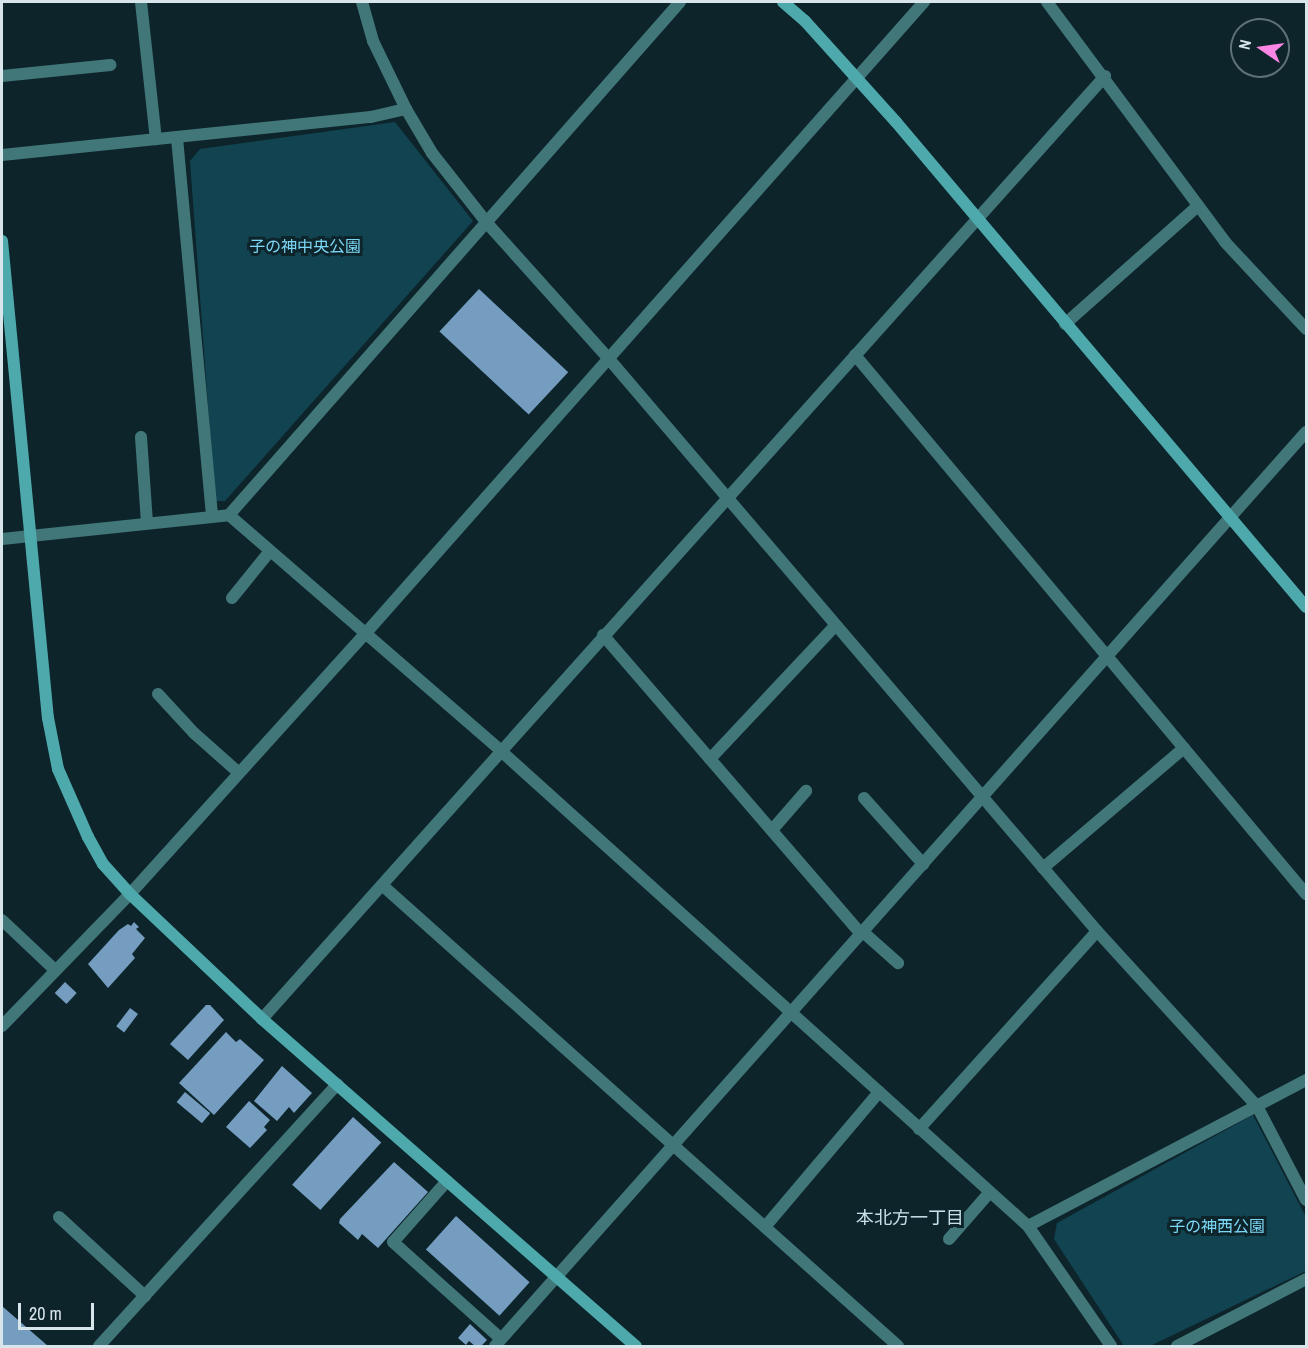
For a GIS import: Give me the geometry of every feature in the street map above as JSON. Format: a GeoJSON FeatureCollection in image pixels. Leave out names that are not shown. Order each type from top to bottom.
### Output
{"type":"FeatureCollection","features":[{"type":"Feature","properties":{"kind":"street"},"geometry":{"type":"LineString","coordinates":[[141,2],[156,139]]}},
{"type":"Feature","properties":{"kind":"street"},"geometry":{"type":"LineString","coordinates":[[362,2],[373,41],[406,109],[432,153],[487,223],[609,359],[1097,931],[1257,1106],[1306,1200]]}},
{"type":"Feature","properties":{"kind":"street"},"geometry":{"type":"LineString","coordinates":[[229,515],[680,2]]}},
{"type":"Feature","properties":{"kind":"street"},"geometry":{"type":"LineString","coordinates":[[783,2],[805,21],[857,78],[1306,607]]}},
{"type":"Feature","properties":{"kind":"street"},"geometry":{"type":"LineString","coordinates":[[2,1026],[130,894],[365,634],[924,2]]}},
{"type":"Feature","properties":{"kind":"street"},"geometry":{"type":"LineString","coordinates":[[1047,2],[1105,76],[1225,242],[1306,329]]}},
{"type":"Feature","properties":{"kind":"street"},"geometry":{"type":"LineString","coordinates":[[2,76],[110,65]]}},
{"type":"Feature","properties":{"kind":"street"},"geometry":{"type":"LineString","coordinates":[[262,1019],[1105,76]]}},
{"type":"Feature","properties":{"kind":"street"},"geometry":{"type":"LineString","coordinates":[[2,155],[371,117],[406,109]]}},
{"type":"Feature","properties":{"kind":"street"},"geometry":{"type":"LineString","coordinates":[[177,138],[212,516]]}},
{"type":"Feature","properties":{"kind":"street"},"geometry":{"type":"LineString","coordinates":[[1065,324],[1198,206]]}},
{"type":"Feature","properties":{"kind":"street"},"geometry":{"type":"LineString","coordinates":[[2,242],[48,718],[58,769],[88,837],[103,864],[130,894],[262,1019],[636,1347]]}},
{"type":"Feature","properties":{"kind":"street"},"geometry":{"type":"LineString","coordinates":[[855,355],[1306,894]]}},
{"type":"Feature","properties":{"kind":"street"},"geometry":{"type":"LineString","coordinates":[[447,1181],[393,1242],[498,1343],[1229,516],[1306,432]]}},
{"type":"Feature","properties":{"kind":"street"},"geometry":{"type":"LineString","coordinates":[[141,437],[147,523]]}},
{"type":"Feature","properties":{"kind":"street"},"geometry":{"type":"LineString","coordinates":[[2,538],[229,515],[501,751],[1028,1226],[1111,1347]]}},
{"type":"Feature","properties":{"kind":"street"},"geometry":{"type":"LineString","coordinates":[[232,598],[270,551]]}},
{"type":"Feature","properties":{"kind":"street"},"geometry":{"type":"LineString","coordinates":[[710,759],[835,626]]}},
{"type":"Feature","properties":{"kind":"street"},"geometry":{"type":"LineString","coordinates":[[603,635],[862,933],[898,963]]}},
{"type":"Feature","properties":{"kind":"street"},"geometry":{"type":"LineString","coordinates":[[158,694],[194,733],[239,773]]}},
{"type":"Feature","properties":{"kind":"street"},"geometry":{"type":"LineString","coordinates":[[1043,868],[1184,748]]}},
{"type":"Feature","properties":{"kind":"street"},"geometry":{"type":"LineString","coordinates":[[772,830],[806,790]]}},
{"type":"Feature","properties":{"kind":"street"},"geometry":{"type":"LineString","coordinates":[[864,798],[923,864]]}},
{"type":"Feature","properties":{"kind":"street"},"geometry":{"type":"LineString","coordinates":[[382,885],[898,1347]]}},
{"type":"Feature","properties":{"kind":"street"},"geometry":{"type":"LineString","coordinates":[[2,920],[55,970]]}},
{"type":"Feature","properties":{"kind":"street"},"geometry":{"type":"LineString","coordinates":[[919,1129],[1097,931]]}},
{"type":"Feature","properties":{"kind":"street"},"geometry":{"type":"LineString","coordinates":[[1028,1226],[1306,1080]]}},
{"type":"Feature","properties":{"kind":"street"},"geometry":{"type":"LineString","coordinates":[[99,1347],[337,1084]]}},
{"type":"Feature","properties":{"kind":"street"},"geometry":{"type":"LineString","coordinates":[[765,1227],[879,1092]]}},
{"type":"Feature","properties":{"kind":"street"},"geometry":{"type":"LineString","coordinates":[[949,1239],[990,1192]]}},
{"type":"Feature","properties":{"kind":"street"},"geometry":{"type":"LineString","coordinates":[[59,1217],[145,1296]]}},
{"type":"Feature","properties":{"kind":"street"},"geometry":{"type":"LineString","coordinates":[[1177,1347],[1306,1279]]}},
{"type":"Feature","properties":{"kind":"green space","name":"子の神中央公園"},"geometry":{"type":"Polygon","coordinates":[[[395,122],[473,221],[225,501],[215,501],[190,161],[200,149],[395,122]]]}},
{"type":"Feature","properties":{"kind":"green space","name":"子の神西公園"},"geometry":{"type":"Polygon","coordinates":[[[1253,1115],[1306,1217],[1306,1271],[1150,1346],[1124,1346],[1054,1239],[1057,1223],[1253,1115]]]}},
{"type":"Feature","properties":{"kind":"building"},"geometry":{"type":"Polygon","coordinates":[[[479,289],[568,372],[529,415],[439,331],[479,289]]]}},
{"type":"Feature","properties":{"kind":"building"},"geometry":{"type":"Polygon","coordinates":[[[134,922],[139,927],[136,929],[145,938],[132,954],[135,958],[108,988],[88,964],[119,930],[128,924],[131,926],[134,922]]]}},
{"type":"Feature","properties":{"kind":"building"},"geometry":{"type":"Polygon","coordinates":[[[65,982],[77,993],[66,1004],[55,993],[65,982]]]}},
{"type":"Feature","properties":{"kind":"building"},"geometry":{"type":"Polygon","coordinates":[[[206,1005],[210,1005],[224,1020],[188,1060],[170,1044],[206,1005]]]}},
{"type":"Feature","properties":{"kind":"building"},"geometry":{"type":"Polygon","coordinates":[[[130,1008],[138,1014],[124,1032],[116,1026],[130,1008]]]}},
{"type":"Feature","properties":{"kind":"building"},"geometry":{"type":"Polygon","coordinates":[[[226,1032],[236,1042],[240,1039],[264,1060],[214,1115],[179,1083],[226,1032]]]}},
{"type":"Feature","properties":{"kind":"building"},"geometry":{"type":"Polygon","coordinates":[[[282,1066],[312,1093],[294,1113],[289,1107],[277,1121],[254,1101],[282,1066]]]}},
{"type":"Feature","properties":{"kind":"building"},"geometry":{"type":"Polygon","coordinates":[[[185,1092],[210,1113],[202,1123],[177,1102],[185,1092]]]}},
{"type":"Feature","properties":{"kind":"building"},"geometry":{"type":"Polygon","coordinates":[[[249,1101],[270,1120],[264,1127],[267,1130],[250,1148],[226,1127],[249,1101]]]}},
{"type":"Feature","properties":{"kind":"building"},"geometry":{"type":"Polygon","coordinates":[[[353,1117],[381,1142],[320,1210],[292,1185],[353,1117]]]}},
{"type":"Feature","properties":{"kind":"building"},"geometry":{"type":"Polygon","coordinates":[[[394,1162],[428,1192],[378,1248],[362,1234],[358,1240],[339,1223],[340,1219],[394,1162]]]}},
{"type":"Feature","properties":{"kind":"building"},"geometry":{"type":"Polygon","coordinates":[[[456,1216],[530,1282],[499,1316],[426,1249],[456,1216]]]}},
{"type":"Feature","properties":{"kind":"building"},"geometry":{"type":"Polygon","coordinates":[[[2,1306],[48,1346],[2,1346],[2,1306]]]}},
{"type":"Feature","properties":{"kind":"building"},"geometry":{"type":"Polygon","coordinates":[[[470,1324],[487,1340],[481,1346],[475,1346],[469,1341],[466,1345],[458,1338],[470,1324]]]}},
{"type":"Feature","properties":{"kind":"district","name":"本北方一丁目"},"geometry":{"type":"Point","coordinates":[910,1218]}}]}
